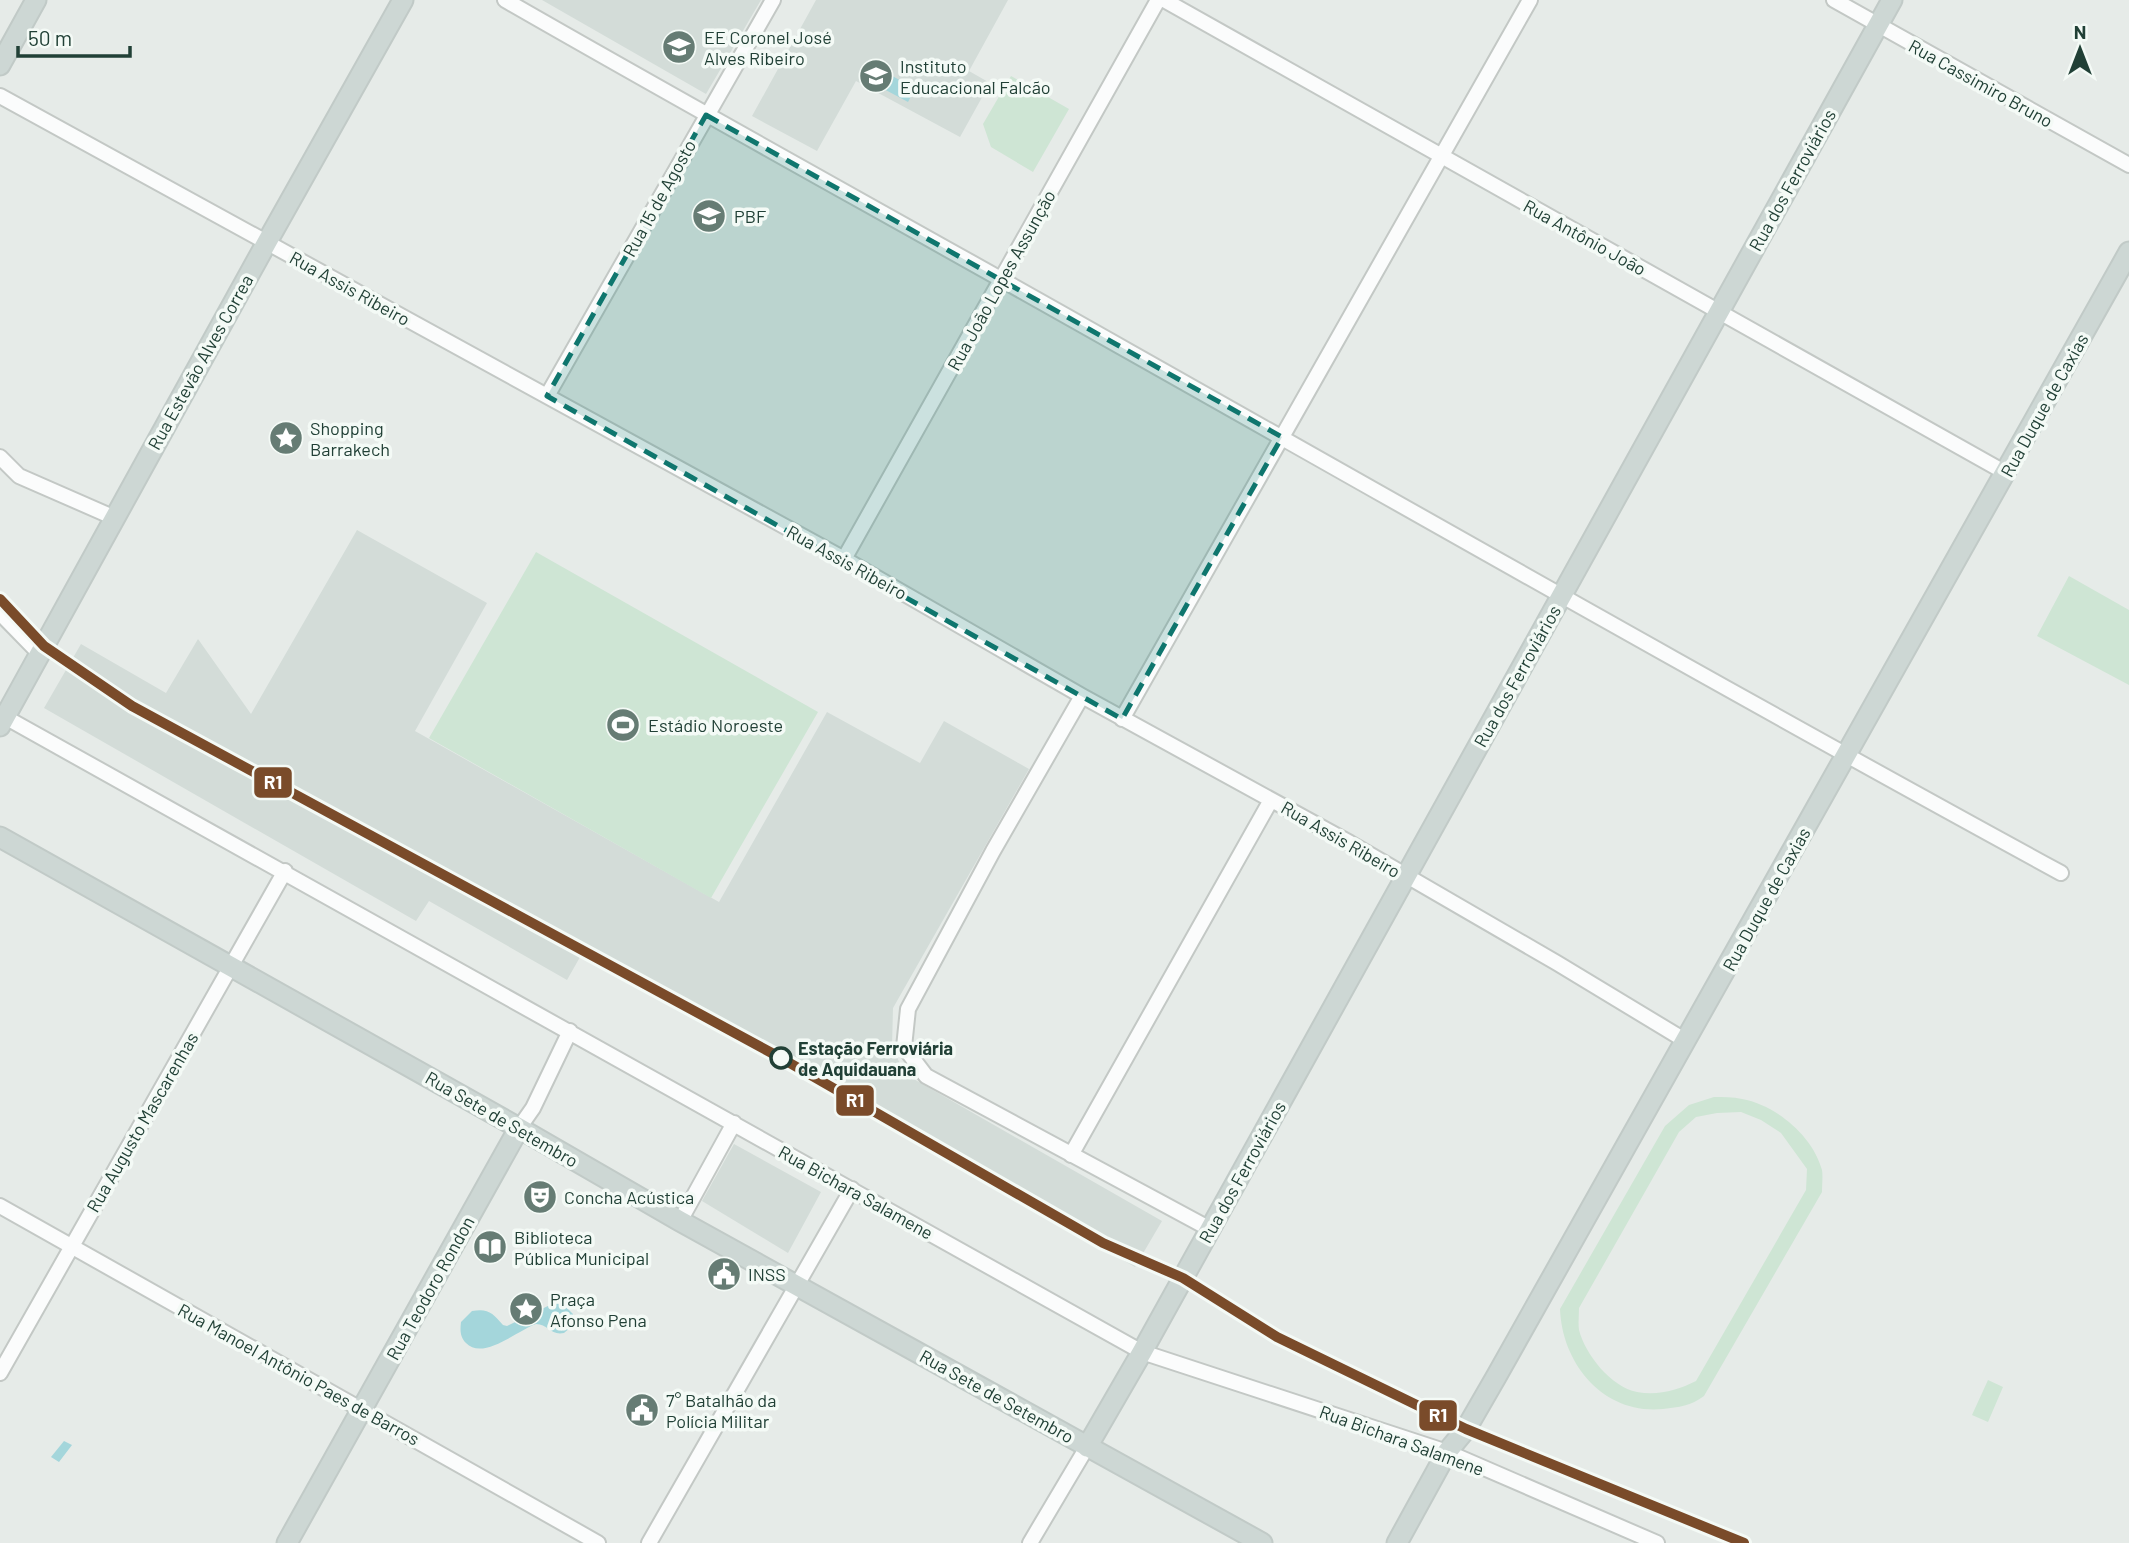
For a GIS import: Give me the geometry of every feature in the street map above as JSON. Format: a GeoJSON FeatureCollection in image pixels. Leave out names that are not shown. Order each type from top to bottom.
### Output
{"type":"FeatureCollection","features":[{"type":"Feature","properties":{"kind":"main road"},"geometry":{"type":"LineString","coordinates":[[0,65],[36,0]]}},
{"type":"Feature","properties":{"kind":"main road","name":"Rua Estevão Alves Correa"},"geometry":{"type":"LineString","coordinates":[[3,721],[403,0]]}},
{"type":"Feature","properties":{"kind":"main road","name":"Rua dos Ferroviários"},"geometry":{"type":"LineString","coordinates":[[1142,1352],[1892,0]]}},
{"type":"Feature","properties":{"kind":"main road","name":"Rua Duque de Caxias"},"geometry":{"type":"LineString","coordinates":[[1397,1543],[1447,1452],[1466,1429],[1686,1041],[2129,252]]}},
{"type":"Feature","properties":{"kind":"main road","name":"Rua Sete de Setembro"},"geometry":{"type":"LineString","coordinates":[[0,838],[519,1128],[680,1222],[797,1284],[1262,1543]]}},
{"type":"Feature","properties":{"kind":"main road","name":"Rua Teodoro Rondon"},"geometry":{"type":"LineString","coordinates":[[287,1543],[519,1128]]}},
{"type":"Feature","properties":{"kind":"main road"},"geometry":{"type":"LineString","coordinates":[[1087,1447],[1142,1352]]}},
{"type":"Feature","properties":{"kind":"street"},"geometry":{"type":"LineString","coordinates":[[505,0],[1847,756],[2062,873]]}},
{"type":"Feature","properties":{"kind":"street","name":"Rua 15 de Agosto"},"geometry":{"type":"LineString","coordinates":[[547,396],[773,0]]}},
{"type":"Feature","properties":{"kind":"street","name":"Rua João Lopes Assunção"},"geometry":{"type":"LineString","coordinates":[[844,559],[1158,0]]}},
{"type":"Feature","properties":{"kind":"street","name":"Rua Antônio João"},"geometry":{"type":"LineString","coordinates":[[1164,0],[2006,473]]}},
{"type":"Feature","properties":{"kind":"street"},"geometry":{"type":"LineString","coordinates":[[1122,719],[1530,0]]}},
{"type":"Feature","properties":{"kind":"street","name":"Rua Cassimiro Bruno"},"geometry":{"type":"LineString","coordinates":[[1834,0],[2129,165]]}},
{"type":"Feature","properties":{"kind":"street","name":"Rua Assis Ribeiro"},"geometry":{"type":"LineString","coordinates":[[0,96],[844,559],[1122,719],[1350,842],[1557,962],[1686,1041]]}},
{"type":"Feature","properties":{"kind":"street"},"geometry":{"type":"LineString","coordinates":[[0,457],[19,476],[115,517]]}},
{"type":"Feature","properties":{"kind":"street"},"geometry":{"type":"LineString","coordinates":[[0,613],[40,654]]}},
{"type":"Feature","properties":{"kind":"street"},"geometry":{"type":"LineString","coordinates":[[1082,696],[993,851],[908,1009],[904,1047],[926,1076],[1210,1229]]}},
{"type":"Feature","properties":{"kind":"street","name":"Rua Bichara Salamene"},"geometry":{"type":"LineString","coordinates":[[3,721],[285,871],[1142,1352],[1447,1452],[1657,1543]]}},
{"type":"Feature","properties":{"kind":"street"},"geometry":{"type":"LineString","coordinates":[[1071,1155],[1271,800]]}},
{"type":"Feature","properties":{"kind":"street","name":"Rua Augusto Mascarenhas"},"geometry":{"type":"LineString","coordinates":[[0,1373],[285,871]]}},
{"type":"Feature","properties":{"kind":"street","name":"Rua Teodoro Rondon"},"geometry":{"type":"LineString","coordinates":[[519,1128],[533,1108],[570,1031]]}},
{"type":"Feature","properties":{"kind":"street"},"geometry":{"type":"LineString","coordinates":[[680,1222],[734,1123]]}},
{"type":"Feature","properties":{"kind":"street"},"geometry":{"type":"LineString","coordinates":[[649,1543],[852,1189]]}},
{"type":"Feature","properties":{"kind":"street","name":"Rua Manoel Antônio Paes de Barros"},"geometry":{"type":"LineString","coordinates":[[0,1206],[598,1543]]}},
{"type":"Feature","properties":{"kind":"street"},"geometry":{"type":"LineString","coordinates":[[1030,1543],[1087,1447]]}},
{"type":"Feature","properties":{"kind":"highlighted area"},"geometry":{"type":"Polygon","coordinates":[[[706,115],[1282,437],[1122,719],[547,396],[706,115]]]}},
{"type":"Feature","properties":{"kind":"shaded area","name":"EE Coronel José Alves Ribeiro"},"geometry":{"type":"Polygon","coordinates":[[[542,0],[761,0],[706,94],[542,0]]]}},
{"type":"Feature","properties":{"kind":"shaded area","name":"Instituto Educacional Falcão"},"geometry":{"type":"Polygon","coordinates":[[[816,0],[1008,0],[969,71],[990,83],[960,137],[856,81],[817,151],[752,116],[816,0]]]}},
{"type":"Feature","properties":{"kind":"shaded area"},"geometry":{"type":"Polygon","coordinates":[[[357,530],[487,603],[415,731],[719,902],[827,712],[920,763],[944,721],[1029,769],[893,1008],[892,1047],[905,1074],[1162,1221],[1135,1267],[584,950],[567,980],[429,901],[416,921],[44,708],[81,644],[166,693],[198,639],[251,714],[357,530]]]}},
{"type":"Feature","properties":{"kind":"shaded area"},"geometry":{"type":"Polygon","coordinates":[[[734,1144],[821,1192],[788,1253],[702,1201],[734,1144]]]}},
{"type":"Feature","properties":{"kind":"green space"},"geometry":{"type":"Polygon","coordinates":[[[1011,76],[1069,109],[1033,172],[991,147],[983,124],[1011,76]]]}},
{"type":"Feature","properties":{"kind":"green space","name":"Estádio Noroeste"},"geometry":{"type":"Polygon","coordinates":[[[536,552],[818,712],[711,898],[429,738],[536,552]]]}},
{"type":"Feature","properties":{"kind":"green space"},"geometry":{"type":"Polygon","coordinates":[[[2069,576],[2129,610],[2129,685],[2037,636],[2069,576]]]}},
{"type":"Feature","properties":{"kind":"green space"},"geometry":{"type":"Polygon","coordinates":[[[1714,1097],[1735,1098],[1755,1102],[1780,1115],[1802,1134],[1817,1157],[1822,1170],[1822,1192],[1704,1396],[1680,1407],[1642,1409],[1622,1404],[1590,1382],[1569,1349],[1560,1309],[1665,1126],[1689,1105],[1714,1097]],[[1741,1112],[1717,1113],[1696,1117],[1679,1132],[1579,1308],[1579,1330],[1587,1349],[1609,1377],[1627,1389],[1660,1393],[1696,1381],[1806,1190],[1807,1169],[1781,1133],[1761,1120],[1741,1112]]]}},
{"type":"Feature","properties":{"kind":"green space"},"geometry":{"type":"Polygon","coordinates":[[[1988,1380],[2003,1387],[1988,1422],[1972,1415],[1988,1380]]]}},
{"type":"Feature","properties":{"kind":"water"},"geometry":{"type":"Polygon","coordinates":[[[889,74],[915,89],[908,102],[882,88],[889,74]]]}},
{"type":"Feature","properties":{"kind":"water"},"geometry":{"type":"Polygon","coordinates":[[[554,1303],[564,1305],[573,1314],[572,1326],[564,1333],[556,1333],[536,1324],[501,1342],[482,1348],[473,1348],[462,1336],[461,1322],[472,1311],[490,1312],[507,1326],[554,1303]]]}},
{"type":"Feature","properties":{"kind":"water"},"geometry":{"type":"Polygon","coordinates":[[[64,1441],[72,1445],[59,1462],[51,1457],[64,1441]]]}},
{"type":"Feature","properties":{"kind":"transit line","name":"R1"},"geometry":{"type":"LineString","coordinates":[[0,599],[44,646],[132,706],[781,1058],[1103,1243],[1183,1278],[1277,1337],[1466,1429],[1744,1543]]}},
{"type":"Feature","properties":{"kind":"place","name":"EE Coronel José Alves Ribeiro"},"geometry":{"type":"Point","coordinates":[679,47]}},
{"type":"Feature","properties":{"kind":"place","name":"Instituto Educacional Falcão"},"geometry":{"type":"Point","coordinates":[876,76]}},
{"type":"Feature","properties":{"kind":"place","name":"PBF"},"geometry":{"type":"Point","coordinates":[709,216]}},
{"type":"Feature","properties":{"kind":"place","name":"Shopping Barrakech"},"geometry":{"type":"Point","coordinates":[286,438]}},
{"type":"Feature","properties":{"kind":"place","name":"Estádio Noroeste"},"geometry":{"type":"Point","coordinates":[623,725]}},
{"type":"Feature","properties":{"kind":"place","name":"Estação Ferroviária de Aquidauana"},"geometry":{"type":"Point","coordinates":[781,1058]}},
{"type":"Feature","properties":{"kind":"place","name":"Concha Acústica"},"geometry":{"type":"Point","coordinates":[540,1197]}},
{"type":"Feature","properties":{"kind":"place","name":"Biblioteca Pública Municipal"},"geometry":{"type":"Point","coordinates":[490,1247]}},
{"type":"Feature","properties":{"kind":"place","name":"INSS"},"geometry":{"type":"Point","coordinates":[724,1274]}},
{"type":"Feature","properties":{"kind":"place","name":"Praça Afonso Pena"},"geometry":{"type":"Point","coordinates":[526,1309]}},
{"type":"Feature","properties":{"kind":"place","name":"7° Batalhão da Polícia Militar"},"geometry":{"type":"Point","coordinates":[642,1410]}}]}
